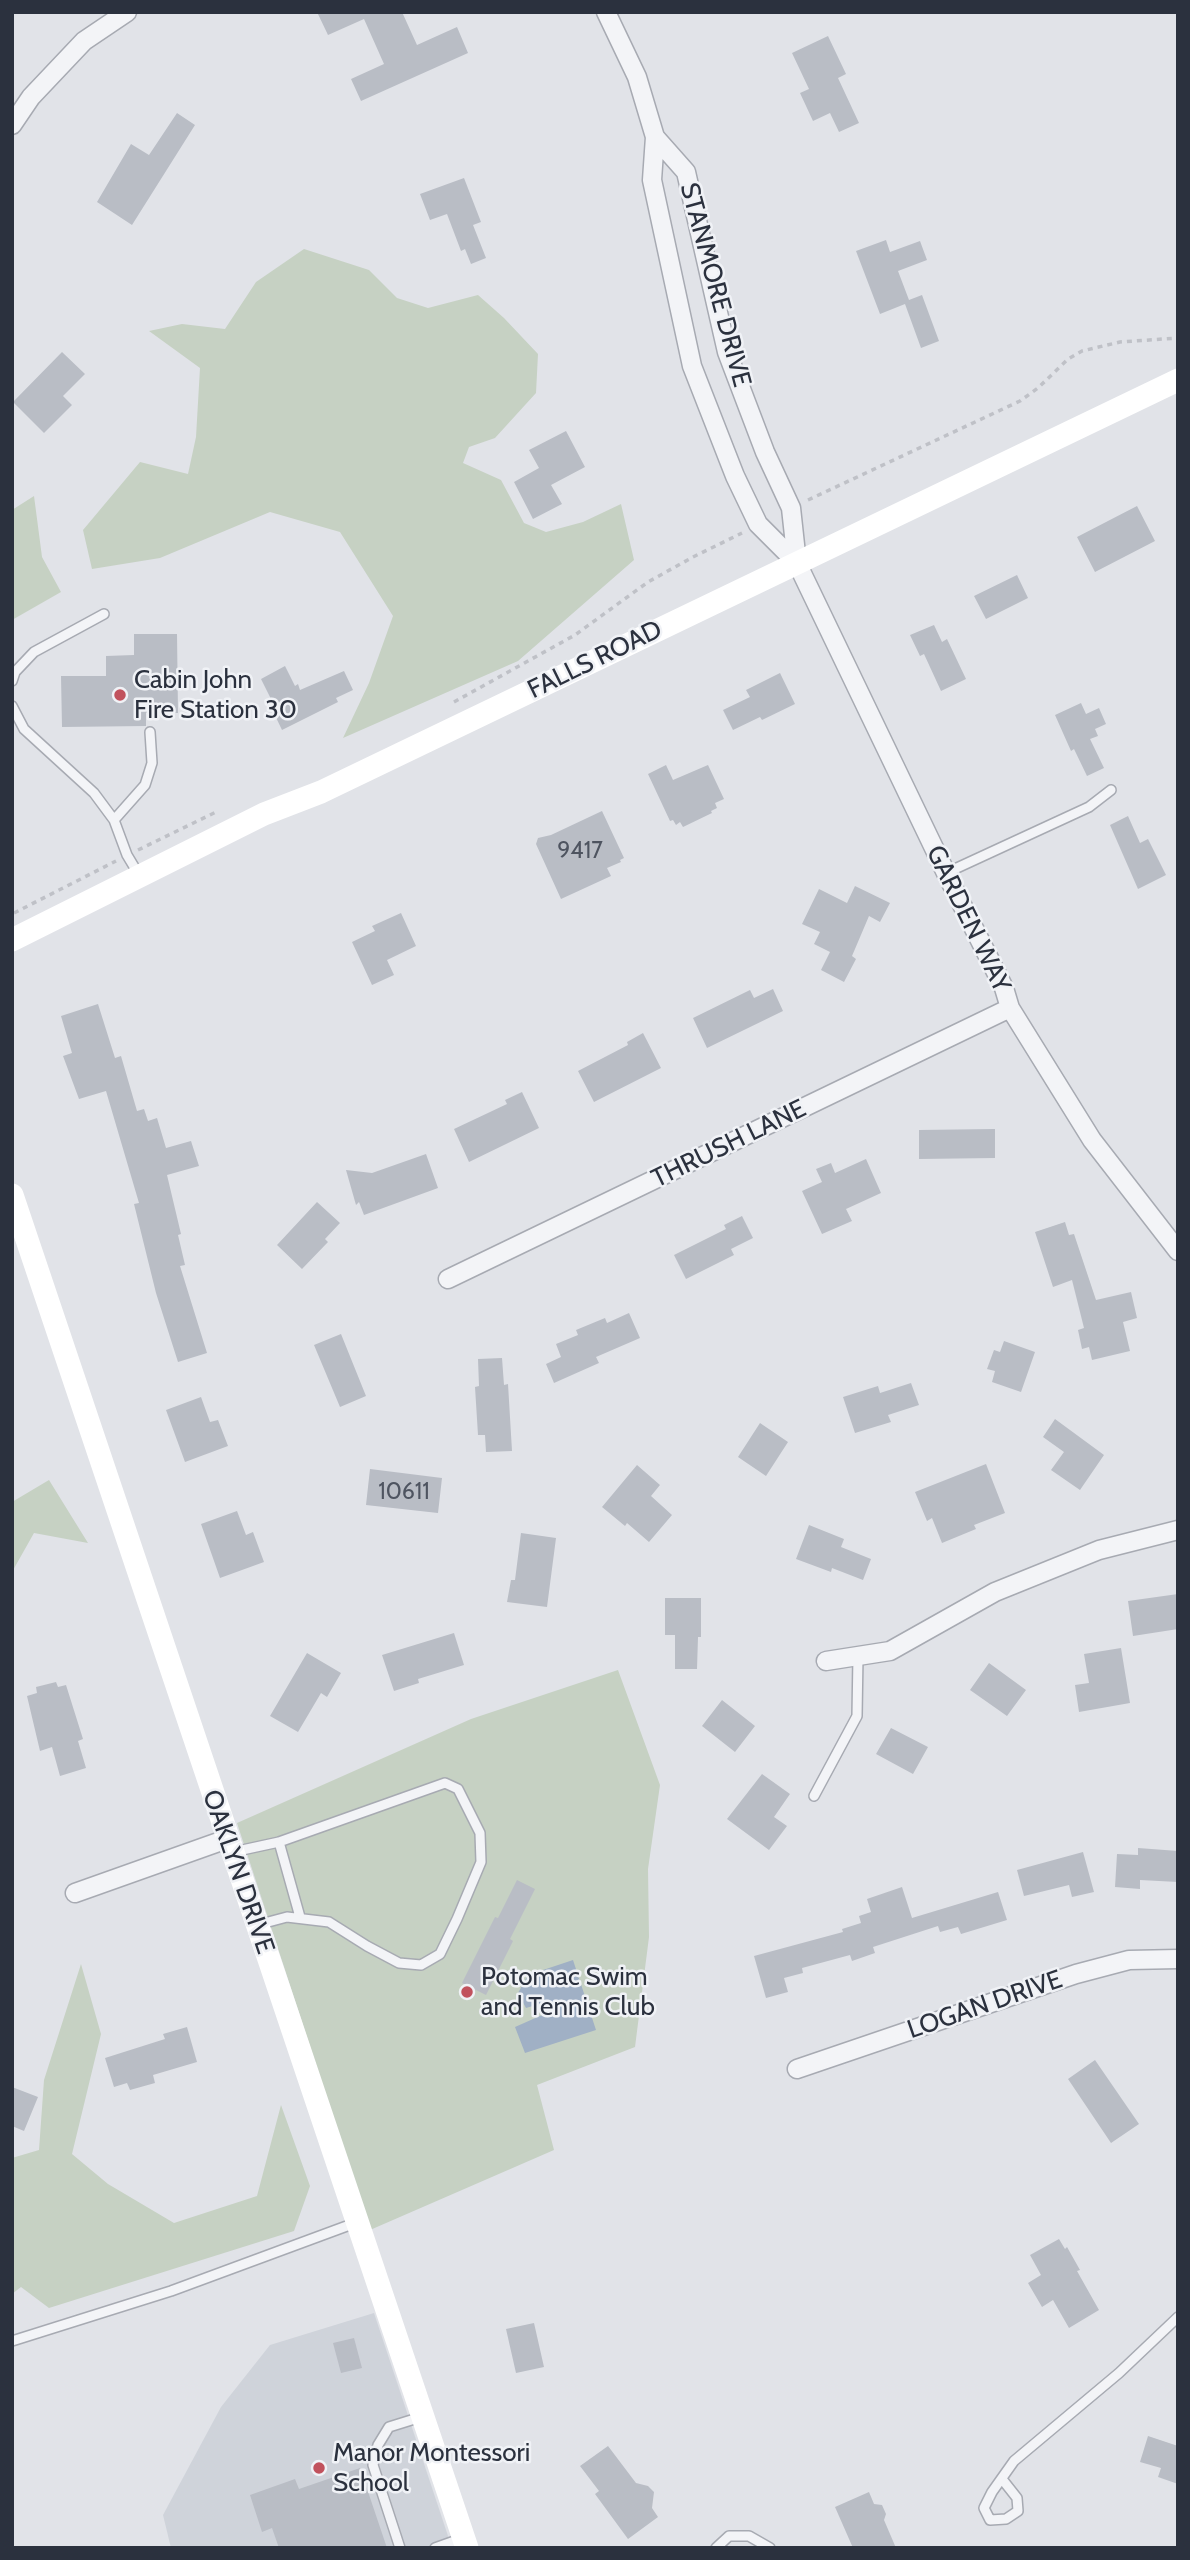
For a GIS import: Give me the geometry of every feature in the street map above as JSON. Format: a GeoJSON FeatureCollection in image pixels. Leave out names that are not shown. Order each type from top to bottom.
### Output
{"type":"FeatureCollection","features":[{"type":"Feature","properties":{"kind":"street"},"geometry":{"type":"LineString","coordinates":[[12,125],[31,97],[84,41],[127,12]]}},
{"type":"Feature","properties":{"kind":"street","name":"STANMORE DRIVE"},"geometry":{"type":"LineString","coordinates":[[606,12],[637,77],[655,136],[652,180],[692,366],[735,476],[758,524],[797,563]]}},
{"type":"Feature","properties":{"kind":"street","name":"STANMORE DRIVE"},"geometry":{"type":"LineString","coordinates":[[655,136],[685,172],[727,352],[765,452],[791,508],[797,563]]}},
{"type":"Feature","properties":{"kind":"street","name":"FALLS ROAD"},"geometry":{"type":"LineString","coordinates":[[12,940],[264,814],[321,792],[1178,380]]}},
{"type":"Feature","properties":{"kind":"street","name":"GARDEN WAY"},"geometry":{"type":"LineString","coordinates":[[797,563],[1004,988],[1010,1008],[1092,1140],[1178,1251]]}},
{"type":"Feature","properties":{"kind":"street","name":"THRUSH LANE"},"geometry":{"type":"LineString","coordinates":[[448,1279],[1010,1008]]}},
{"type":"Feature","properties":{"kind":"street","name":"OAKLYN DRIVE"},"geometry":{"type":"LineString","coordinates":[[12,1195],[229,1846],[466,2543]]}},
{"type":"Feature","properties":{"kind":"street"},"geometry":{"type":"LineString","coordinates":[[826,1661],[890,1651],[995,1591],[1086,1555],[1178,1530]]}},
{"type":"Feature","properties":{"kind":"street"},"geometry":{"type":"LineString","coordinates":[[75,1893],[229,1846]]}},
{"type":"Feature","properties":{"kind":"street","name":"LOGAN DRIVE"},"geometry":{"type":"LineString","coordinates":[[797,2069],[1076,1974],[1129,1960],[1178,1959]]}},
{"type":"Feature","properties":{"kind":"lane"},"geometry":{"type":"LineString","coordinates":[[12,681],[15,671],[34,652],[104,614]]}},
{"type":"Feature","properties":{"kind":"lane"},"geometry":{"type":"LineString","coordinates":[[12,706],[24,729],[94,793],[114,820],[127,855],[140,876]]}},
{"type":"Feature","properties":{"kind":"lane"},"geometry":{"type":"LineString","coordinates":[[114,820],[145,785],[152,763],[150,732]]}},
{"type":"Feature","properties":{"kind":"lane"},"geometry":{"type":"LineString","coordinates":[[946,873],[1089,807],[1111,790]]}},
{"type":"Feature","properties":{"kind":"lane"},"geometry":{"type":"LineString","coordinates":[[814,1796],[857,1716],[858,1656]]}},
{"type":"Feature","properties":{"kind":"lane"},"geometry":{"type":"LineString","coordinates":[[229,1846],[279,1843],[445,1783],[458,1789],[481,1833],[481,1862],[457,1919],[440,1954],[421,1965],[399,1963],[329,1922],[287,1917],[256,1925]]}},
{"type":"Feature","properties":{"kind":"lane"},"geometry":{"type":"LineString","coordinates":[[279,1843],[300,1917]]}},
{"type":"Feature","properties":{"kind":"lane"},"geometry":{"type":"LineString","coordinates":[[12,2341],[170,2291],[357,2222]]}},
{"type":"Feature","properties":{"kind":"lane"},"geometry":{"type":"LineString","coordinates":[[1002,2479],[1017,2498],[1018,2511],[1006,2519],[990,2520],[984,2508],[1002,2479],[1014,2461],[1119,2373],[1178,2317]]}},
{"type":"Feature","properties":{"kind":"lane"},"geometry":{"type":"LineString","coordinates":[[400,2548],[373,2465],[378,2445],[389,2427],[423,2416]]}},
{"type":"Feature","properties":{"kind":"lane"},"geometry":{"type":"LineString","coordinates":[[716,2548],[717,2544],[729,2536],[749,2536],[770,2548]]}},
{"type":"Feature","properties":{"kind":"lane"},"geometry":{"type":"LineString","coordinates":[[435,2548],[466,2543]]}},
{"type":"Feature","properties":{"kind":"path"},"geometry":{"type":"LineString","coordinates":[[791,508],[1020,401],[1068,359],[1082,351],[1120,342],[1178,338]]}},
{"type":"Feature","properties":{"kind":"path"},"geometry":{"type":"LineString","coordinates":[[445,709],[464,695],[575,635],[648,582],[758,524]]}},
{"type":"Feature","properties":{"kind":"path"},"geometry":{"type":"LineString","coordinates":[[12,914],[219,810]]}},
{"type":"Feature","properties":{"kind":"shaded area"},"geometry":{"type":"Polygon","coordinates":[[[374,2313],[452,2548],[171,2548],[163,2515],[221,2407],[270,2345],[374,2313]]]}},
{"type":"Feature","properties":{"kind":"green space"},"geometry":{"type":"Polygon","coordinates":[[[304,249],[369,270],[397,298],[428,308],[478,295],[504,318],[538,354],[536,393],[495,438],[469,447],[463,463],[501,480],[524,523],[546,532],[583,522],[621,504],[634,560],[518,661],[343,738],[369,683],[393,616],[340,532],[270,512],[160,558],[92,569],[83,530],[140,462],[188,474],[196,437],[200,368],[149,331],[182,324],[225,329],[256,282],[304,249]]]}},
{"type":"Feature","properties":{"kind":"green space"},"geometry":{"type":"Polygon","coordinates":[[[34,496],[42,557],[61,592],[12,620],[12,510],[34,496]]]}},
{"type":"Feature","properties":{"kind":"green space"},"geometry":{"type":"Polygon","coordinates":[[[49,1480],[88,1543],[34,1533],[12,1572],[12,1502],[49,1480]]]}},
{"type":"Feature","properties":{"kind":"green space","name":"Potomac Swim and Tennis Club"},"geometry":{"type":"Polygon","coordinates":[[[618,1670],[660,1785],[648,1869],[649,1937],[635,2047],[537,2085],[554,2150],[370,2230],[237,1823],[471,1719],[618,1670]]]}},
{"type":"Feature","properties":{"kind":"green space"},"geometry":{"type":"Polygon","coordinates":[[[81,1964],[101,2034],[72,2154],[108,2184],[174,2223],[257,2196],[281,2105],[310,2186],[294,2231],[49,2308],[21,2287],[12,2294],[12,2158],[39,2150],[44,2080],[81,1964]]]}},
{"type":"Feature","properties":{"kind":"water"},"geometry":{"type":"Polygon","coordinates":[[[573,1960],[596,2030],[525,2053],[515,2027],[549,2012],[546,2002],[526,2008],[518,1993],[528,1975],[573,1960]]]}},
{"type":"Feature","properties":{"kind":"building"},"geometry":{"type":"Polygon","coordinates":[[[317,12],[402,12],[417,45],[457,27],[468,53],[361,101],[351,79],[384,64],[364,19],[328,35],[317,12]]]}},
{"type":"Feature","properties":{"kind":"building"},"geometry":{"type":"Polygon","coordinates":[[[828,36],[846,74],[838,78],[859,123],[839,132],[830,113],[813,121],[800,93],[809,89],[792,53],[828,36]]]}},
{"type":"Feature","properties":{"kind":"building"},"geometry":{"type":"Polygon","coordinates":[[[177,113],[195,125],[132,225],[97,202],[131,144],[149,155],[177,113]]]}},
{"type":"Feature","properties":{"kind":"building"},"geometry":{"type":"Polygon","coordinates":[[[464,178],[481,222],[473,225],[486,258],[471,264],[465,249],[461,251],[447,214],[430,220],[420,194],[464,178]]]}},
{"type":"Feature","properties":{"kind":"building"},"geometry":{"type":"Polygon","coordinates":[[[886,240],[890,252],[920,241],[927,260],[898,271],[909,300],[922,295],[939,341],[921,348],[905,304],[880,314],[856,251],[886,240]]]}},
{"type":"Feature","properties":{"kind":"building"},"geometry":{"type":"Polygon","coordinates":[[[62,352],[85,374],[63,396],[72,405],[44,433],[13,402],[62,352]]]}},
{"type":"Feature","properties":{"kind":"building"},"geometry":{"type":"Polygon","coordinates":[[[566,431],[585,467],[551,485],[562,504],[533,519],[514,482],[539,468],[529,450],[566,431]]]}},
{"type":"Feature","properties":{"kind":"building"},"geometry":{"type":"Polygon","coordinates":[[[1137,506],[1155,541],[1095,572],[1077,537],[1137,506]]]}},
{"type":"Feature","properties":{"kind":"building"},"geometry":{"type":"Polygon","coordinates":[[[1017,575],[1028,598],[986,619],[974,596],[1017,575]]]}},
{"type":"Feature","properties":{"kind":"building"},"geometry":{"type":"Polygon","coordinates":[[[934,625],[942,642],[947,639],[966,679],[941,691],[924,654],[920,656],[910,635],[934,625]]]}},
{"type":"Feature","properties":{"kind":"building","name":"Cabin John Fire Station 30"},"geometry":{"type":"Polygon","coordinates":[[[134,634],[177,634],[178,713],[146,713],[146,726],[62,727],[61,676],[106,676],[106,656],[134,655],[134,634]]]}},
{"type":"Feature","properties":{"kind":"building"},"geometry":{"type":"Polygon","coordinates":[[[285,666],[295,686],[298,684],[300,690],[344,671],[353,690],[336,698],[338,702],[282,730],[261,679],[285,666]]]}},
{"type":"Feature","properties":{"kind":"building"},"geometry":{"type":"Polygon","coordinates":[[[780,673],[795,704],[733,730],[723,710],[750,697],[746,690],[780,673]]]}},
{"type":"Feature","properties":{"kind":"building"},"geometry":{"type":"Polygon","coordinates":[[[1081,703],[1086,714],[1099,708],[1106,724],[1095,729],[1098,736],[1090,739],[1104,768],[1087,776],[1074,749],[1071,751],[1055,715],[1081,703]]]}},
{"type":"Feature","properties":{"kind":"building"},"geometry":{"type":"Polygon","coordinates":[[[666,765],[673,780],[708,765],[724,799],[715,803],[717,808],[711,811],[712,813],[683,827],[680,822],[676,825],[673,820],[670,821],[648,774],[666,765]]]}},
{"type":"Feature","properties":{"kind":"building"},"geometry":{"type":"Polygon","coordinates":[[[602,811],[624,858],[607,868],[611,876],[561,899],[536,844],[538,838],[551,835],[602,811]]]}},
{"type":"Feature","properties":{"kind":"building"},"geometry":{"type":"Polygon","coordinates":[[[1128,816],[1140,843],[1148,839],[1166,875],[1138,889],[1110,825],[1128,816]]]}},
{"type":"Feature","properties":{"kind":"building"},"geometry":{"type":"Polygon","coordinates":[[[855,886],[890,903],[880,922],[869,916],[852,956],[856,959],[844,982],[821,970],[830,952],[814,944],[820,932],[802,924],[819,889],[847,903],[855,886]]]}},
{"type":"Feature","properties":{"kind":"building"},"geometry":{"type":"Polygon","coordinates":[[[401,913],[416,946],[387,960],[394,975],[372,985],[352,942],[375,931],[372,926],[401,913]]]}},
{"type":"Feature","properties":{"kind":"building"},"geometry":{"type":"Polygon","coordinates":[[[773,989],[783,1011],[707,1048],[693,1018],[750,990],[754,998],[773,989]]]}},
{"type":"Feature","properties":{"kind":"building"},"geometry":{"type":"Polygon","coordinates":[[[98,1004],[115,1058],[121,1056],[137,1111],[144,1109],[148,1121],[157,1118],[166,1148],[191,1141],[199,1166],[167,1175],[181,1234],[178,1235],[185,1265],[180,1266],[207,1353],[178,1362],[156,1293],[134,1204],[139,1203],[106,1091],[79,1099],[63,1056],[72,1053],[61,1016],[98,1004]]]}},
{"type":"Feature","properties":{"kind":"building"},"geometry":{"type":"Polygon","coordinates":[[[643,1033],[661,1068],[594,1102],[578,1071],[628,1045],[627,1042],[643,1033]]]}},
{"type":"Feature","properties":{"kind":"building"},"geometry":{"type":"Polygon","coordinates":[[[522,1092],[539,1128],[469,1162],[454,1129],[507,1104],[505,1100],[522,1092]]]}},
{"type":"Feature","properties":{"kind":"building"},"geometry":{"type":"Polygon","coordinates":[[[995,1129],[995,1158],[919,1159],[919,1130],[995,1129]]]}},
{"type":"Feature","properties":{"kind":"building"},"geometry":{"type":"Polygon","coordinates":[[[426,1154],[438,1188],[364,1215],[359,1202],[356,1205],[346,1170],[372,1173],[426,1154]]]}},
{"type":"Feature","properties":{"kind":"building"},"geometry":{"type":"Polygon","coordinates":[[[866,1159],[881,1193],[846,1209],[852,1221],[822,1234],[802,1191],[822,1182],[816,1169],[831,1163],[835,1173],[866,1159]]]}},
{"type":"Feature","properties":{"kind":"building"},"geometry":{"type":"Polygon","coordinates":[[[317,1202],[340,1223],[325,1239],[328,1242],[302,1269],[277,1245],[317,1202]]]}},
{"type":"Feature","properties":{"kind":"building"},"geometry":{"type":"Polygon","coordinates":[[[742,1216],[753,1238],[731,1249],[734,1255],[686,1279],[674,1255],[726,1229],[724,1225],[742,1216]]]}},
{"type":"Feature","properties":{"kind":"building"},"geometry":{"type":"Polygon","coordinates":[[[1065,1222],[1069,1235],[1074,1234],[1096,1300],[1131,1292],[1137,1318],[1123,1322],[1130,1351],[1092,1360],[1089,1347],[1082,1349],[1078,1330],[1084,1328],[1072,1280],[1053,1287],[1035,1232],[1065,1222]]]}},
{"type":"Feature","properties":{"kind":"building"},"geometry":{"type":"Polygon","coordinates":[[[629,1313],[640,1338],[596,1357],[599,1363],[554,1383],[546,1364],[561,1357],[556,1344],[578,1335],[576,1330],[605,1318],[607,1323],[629,1313]]]}},
{"type":"Feature","properties":{"kind":"building"},"geometry":{"type":"Polygon","coordinates":[[[341,1334],[366,1396],[340,1407],[314,1345],[341,1334]]]}},
{"type":"Feature","properties":{"kind":"building"},"geometry":{"type":"Polygon","coordinates":[[[1004,1341],[1035,1352],[1021,1392],[992,1382],[995,1371],[987,1369],[994,1350],[1000,1352],[1004,1341]]]}},
{"type":"Feature","properties":{"kind":"building"},"geometry":{"type":"Polygon","coordinates":[[[502,1358],[504,1385],[508,1384],[512,1451],[486,1452],[485,1435],[478,1435],[475,1387],[479,1386],[478,1359],[502,1358]]]}},
{"type":"Feature","properties":{"kind":"building"},"geometry":{"type":"Polygon","coordinates":[[[911,1383],[919,1405],[888,1415],[891,1422],[855,1433],[843,1397],[878,1386],[880,1393],[911,1383]]]}},
{"type":"Feature","properties":{"kind":"building"},"geometry":{"type":"Polygon","coordinates":[[[201,1397],[210,1422],[218,1420],[228,1446],[185,1462],[166,1410],[201,1397]]]}},
{"type":"Feature","properties":{"kind":"building"},"geometry":{"type":"Polygon","coordinates":[[[1055,1419],[1104,1455],[1080,1490],[1051,1470],[1064,1452],[1043,1437],[1055,1419]]]}},
{"type":"Feature","properties":{"kind":"building"},"geometry":{"type":"Polygon","coordinates":[[[760,1423],[788,1442],[766,1476],[738,1457],[760,1423]]]}},
{"type":"Feature","properties":{"kind":"building"},"geometry":{"type":"Polygon","coordinates":[[[986,1464],[1005,1513],[974,1525],[976,1529],[942,1543],[932,1518],[927,1521],[915,1492],[986,1464]]]}},
{"type":"Feature","properties":{"kind":"building"},"geometry":{"type":"Polygon","coordinates":[[[637,1465],[660,1485],[651,1496],[672,1515],[649,1542],[602,1507],[637,1465]]]}},
{"type":"Feature","properties":{"kind":"building"},"geometry":{"type":"Polygon","coordinates":[[[370,1469],[442,1478],[438,1513],[366,1505],[370,1469]]]}},
{"type":"Feature","properties":{"kind":"building"},"geometry":{"type":"Polygon","coordinates":[[[237,1511],[246,1535],[253,1532],[264,1562],[220,1578],[201,1524],[237,1511]]]}},
{"type":"Feature","properties":{"kind":"building"},"geometry":{"type":"Polygon","coordinates":[[[809,1525],[844,1539],[841,1547],[871,1559],[863,1580],[832,1568],[831,1572],[796,1559],[809,1525]]]}},
{"type":"Feature","properties":{"kind":"building"},"geometry":{"type":"Polygon","coordinates":[[[521,1533],[556,1538],[547,1607],[507,1602],[511,1580],[515,1580],[521,1533]]]}},
{"type":"Feature","properties":{"kind":"building"},"geometry":{"type":"Polygon","coordinates":[[[1178,1594],[1178,1629],[1133,1636],[1128,1601],[1178,1594]]]}},
{"type":"Feature","properties":{"kind":"building"},"geometry":{"type":"Polygon","coordinates":[[[665,1598],[701,1598],[701,1637],[698,1637],[697,1669],[675,1669],[675,1635],[665,1635],[665,1598]]]}},
{"type":"Feature","properties":{"kind":"building"},"geometry":{"type":"Polygon","coordinates":[[[454,1633],[464,1665],[418,1679],[419,1683],[394,1691],[382,1655],[454,1633]]]}},
{"type":"Feature","properties":{"kind":"building"},"geometry":{"type":"Polygon","coordinates":[[[1121,1648],[1130,1703],[1079,1712],[1075,1685],[1089,1683],[1084,1654],[1121,1648]]]}},
{"type":"Feature","properties":{"kind":"building"},"geometry":{"type":"Polygon","coordinates":[[[307,1653],[341,1673],[327,1697],[321,1693],[298,1732],[270,1716],[307,1653]]]}},
{"type":"Feature","properties":{"kind":"building"},"geometry":{"type":"Polygon","coordinates":[[[989,1663],[1026,1690],[1007,1716],[970,1690],[989,1663]]]}},
{"type":"Feature","properties":{"kind":"building"},"geometry":{"type":"Polygon","coordinates":[[[56,1682],[58,1687],[66,1685],[83,1739],[78,1741],[86,1768],[60,1776],[52,1747],[40,1751],[27,1696],[37,1693],[36,1687],[56,1682]]]}},
{"type":"Feature","properties":{"kind":"building"},"geometry":{"type":"Polygon","coordinates":[[[722,1700],[755,1726],[735,1752],[702,1726],[722,1700]]]}},
{"type":"Feature","properties":{"kind":"building"},"geometry":{"type":"Polygon","coordinates":[[[891,1728],[928,1747],[913,1774],[876,1754],[891,1728]]]}},
{"type":"Feature","properties":{"kind":"building"},"geometry":{"type":"Polygon","coordinates":[[[762,1774],[790,1794],[774,1817],[787,1826],[769,1850],[727,1819],[762,1774]]]}},
{"type":"Feature","properties":{"kind":"building"},"geometry":{"type":"Polygon","coordinates":[[[1138,1848],[1178,1851],[1178,1882],[1140,1880],[1140,1889],[1115,1887],[1117,1854],[1138,1855],[1138,1848]]]}},
{"type":"Feature","properties":{"kind":"building"},"geometry":{"type":"Polygon","coordinates":[[[1083,1852],[1094,1892],[1072,1897],[1069,1885],[1024,1896],[1017,1870],[1083,1852]]]}},
{"type":"Feature","properties":{"kind":"building"},"geometry":{"type":"Polygon","coordinates":[[[517,1880],[535,1889],[486,1995],[462,1983],[517,1880]]]}},
{"type":"Feature","properties":{"kind":"building"},"geometry":{"type":"Polygon","coordinates":[[[902,1887],[912,1918],[998,1892],[1007,1920],[961,1934],[958,1927],[940,1932],[938,1926],[873,1947],[875,1953],[852,1961],[850,1955],[802,1968],[803,1973],[784,1978],[788,1992],[766,1998],[754,1956],[843,1932],[842,1929],[861,1923],[859,1916],[871,1912],[867,1899],[902,1887]]]}},
{"type":"Feature","properties":{"kind":"building"},"geometry":{"type":"Polygon","coordinates":[[[187,2027],[197,2062],[153,2075],[155,2083],[130,2090],[127,2083],[114,2087],[105,2058],[165,2039],[163,2034],[187,2027]]]}},
{"type":"Feature","properties":{"kind":"building"},"geometry":{"type":"Polygon","coordinates":[[[1095,2060],[1139,2124],[1111,2143],[1068,2079],[1095,2060]]]}},
{"type":"Feature","properties":{"kind":"building"},"geometry":{"type":"Polygon","coordinates":[[[12,2087],[38,2097],[24,2131],[12,2126],[12,2087]]]}},
{"type":"Feature","properties":{"kind":"building"},"geometry":{"type":"Polygon","coordinates":[[[1059,2239],[1065,2249],[1067,2247],[1080,2270],[1077,2271],[1099,2310],[1069,2328],[1053,2300],[1042,2307],[1028,2283],[1041,2275],[1030,2255],[1059,2239]]]}},
{"type":"Feature","properties":{"kind":"building"},"geometry":{"type":"Polygon","coordinates":[[[534,2323],[544,2367],[516,2373],[506,2329],[534,2323]]]}},
{"type":"Feature","properties":{"kind":"building"},"geometry":{"type":"Polygon","coordinates":[[[354,2338],[362,2368],[341,2373],[333,2343],[354,2338]]]}},
{"type":"Feature","properties":{"kind":"building"},"geometry":{"type":"Polygon","coordinates":[[[1148,2436],[1178,2446],[1178,2484],[1158,2477],[1161,2468],[1140,2462],[1148,2436]]]}},
{"type":"Feature","properties":{"kind":"building"},"geometry":{"type":"Polygon","coordinates":[[[608,2446],[636,2483],[648,2486],[654,2492],[652,2508],[658,2517],[628,2539],[595,2494],[599,2491],[580,2466],[608,2446]]]}},
{"type":"Feature","properties":{"kind":"building"},"geometry":{"type":"Polygon","coordinates":[[[360,2468],[387,2548],[279,2548],[272,2528],[262,2532],[250,2495],[295,2479],[299,2489],[360,2468]]]}},
{"type":"Feature","properties":{"kind":"building"},"geometry":{"type":"Polygon","coordinates":[[[869,2492],[874,2504],[882,2505],[886,2514],[884,2520],[896,2548],[853,2548],[835,2507],[869,2492]]]}},
{"type":"Feature","properties":{"kind":"place","name":"Cabin John Fire Station 30"},"geometry":{"type":"Point","coordinates":[120,695]}},
{"type":"Feature","properties":{"kind":"place","name":"Potomac Swim and Tennis Club"},"geometry":{"type":"Point","coordinates":[467,1992]}},
{"type":"Feature","properties":{"kind":"place","name":"Manor Montessori School"},"geometry":{"type":"Point","coordinates":[319,2468]}}]}
